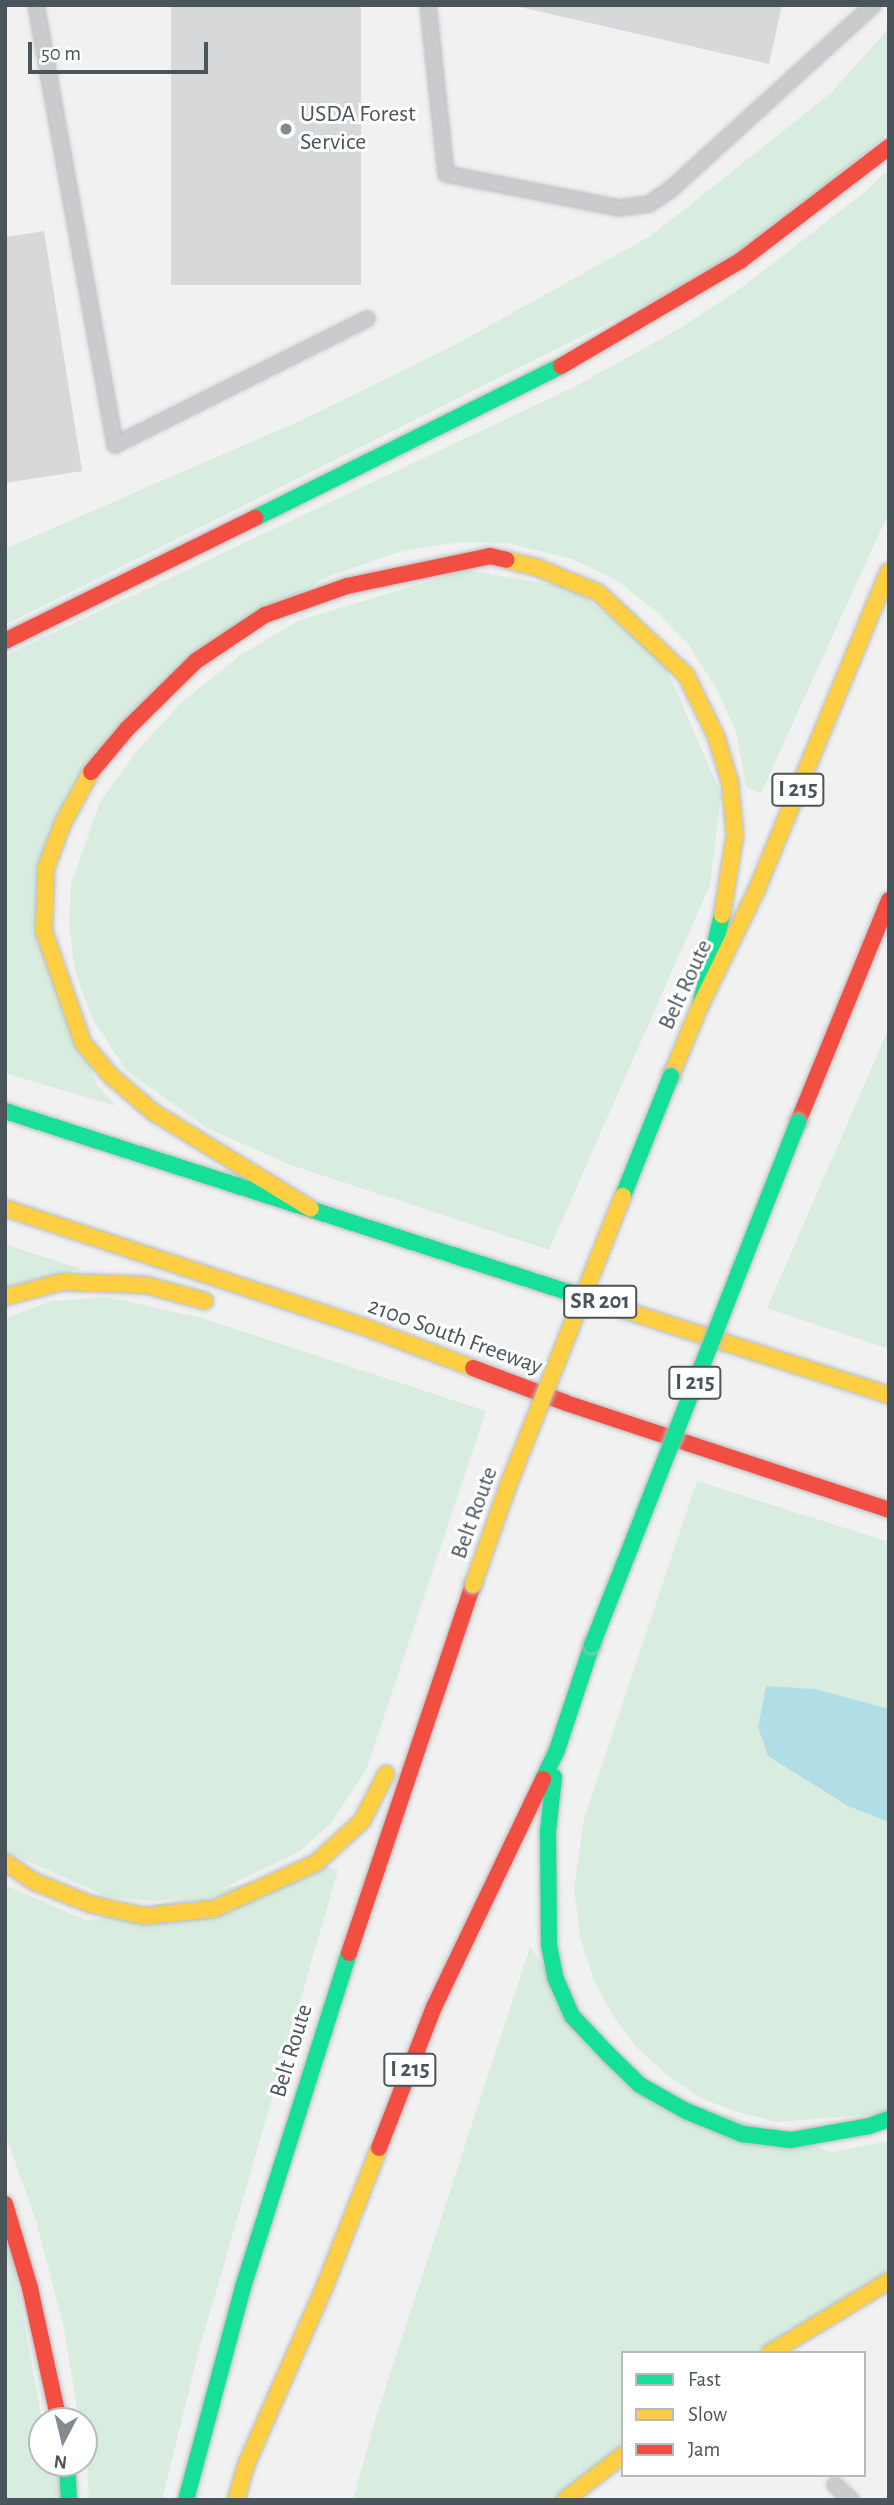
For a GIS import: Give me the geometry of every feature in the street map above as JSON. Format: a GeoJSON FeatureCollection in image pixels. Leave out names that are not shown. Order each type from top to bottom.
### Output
{"type":"FeatureCollection","features":[{"type":"Feature","properties":{"kind":"highway"},"geometry":{"type":"LineString","coordinates":[[5,641],[572,361],[740,261],[889,147]]}},
{"type":"Feature","properties":{"kind":"highway"},"geometry":{"type":"LineString","coordinates":[[311,1209],[153,1112],[111,1076],[83,1044],[44,931],[46,869],[63,823],[87,776],[127,729],[196,662],[265,615],[347,586],[490,556],[537,567],[599,593],[686,674],[716,736],[730,782],[735,835],[729,884],[700,1006]]}},
{"type":"Feature","properties":{"kind":"highway","name":"Belt Route"},"geometry":{"type":"LineString","coordinates":[[186,2500],[243,2287],[316,2049],[508,1486],[670,1076],[700,1006],[757,889],[889,572]]}},
{"type":"Feature","properties":{"kind":"highway","name":"I 215"},"geometry":{"type":"LineString","coordinates":[[236,2500],[246,2465],[325,2286],[435,2007],[557,1750],[592,1645],[798,1122],[889,900]]}},
{"type":"Feature","properties":{"kind":"highway"},"geometry":{"type":"LineString","coordinates":[[827,1053],[882,962]]}},
{"type":"Feature","properties":{"kind":"highway","name":"SR 201"},"geometry":{"type":"LineString","coordinates":[[5,1111],[889,1395]]}},
{"type":"Feature","properties":{"kind":"highway","name":"2100 South Freeway"},"geometry":{"type":"LineString","coordinates":[[5,1208],[362,1326],[566,1403],[889,1510]]}},
{"type":"Feature","properties":{"kind":"highway"},"geometry":{"type":"LineString","coordinates":[[5,1297],[62,1282],[146,1284],[225,1307]]}},
{"type":"Feature","properties":{"kind":"highway"},"geometry":{"type":"LineString","coordinates":[[382,1351],[566,1403]]}},
{"type":"Feature","properties":{"kind":"highway"},"geometry":{"type":"LineString","coordinates":[[404,1738],[457,1631]]}},
{"type":"Feature","properties":{"kind":"highway"},"geometry":{"type":"LineString","coordinates":[[557,1750],[548,1831],[549,1945],[555,1977],[572,2016],[640,2085],[686,2111],[741,2134],[791,2140],[869,2126],[889,2119]]}},
{"type":"Feature","properties":{"kind":"highway"},"geometry":{"type":"LineString","coordinates":[[5,1862],[35,1882],[90,1904],[144,1916],[214,1909],[316,1863],[362,1822],[392,1762]]}},
{"type":"Feature","properties":{"kind":"highway"},"geometry":{"type":"LineString","coordinates":[[5,2204],[30,2288],[56,2407]]}},
{"type":"Feature","properties":{"kind":"highway"},"geometry":{"type":"LineString","coordinates":[[773,2351],[889,2281]]}},
{"type":"Feature","properties":{"kind":"highway"},"geometry":{"type":"LineString","coordinates":[[565,2500],[621,2457]]}},
{"type":"Feature","properties":{"kind":"highway"},"geometry":{"type":"LineString","coordinates":[[68,2477],[69,2500]]}},
{"type":"Feature","properties":{"kind":"lane"},"geometry":{"type":"LineString","coordinates":[[36,5],[115,445],[367,319]]}},
{"type":"Feature","properties":{"kind":"lane"},"geometry":{"type":"LineString","coordinates":[[428,5],[446,174],[628,208],[649,204],[671,188],[873,5]]}},
{"type":"Feature","properties":{"kind":"lane"},"geometry":{"type":"LineString","coordinates":[[835,2486],[852,2500]]}},
{"type":"Feature","properties":{"kind":"green space"},"geometry":{"type":"Polygon","coordinates":[[[889,28],[889,133],[736,259],[5,625],[5,549],[304,419],[453,346],[652,235],[831,93],[889,28]]]}},
{"type":"Feature","properties":{"kind":"green space"},"geometry":{"type":"Polygon","coordinates":[[[889,169],[889,512],[761,793],[746,787],[736,732],[719,693],[688,644],[659,614],[618,581],[572,559],[507,543],[459,542],[402,551],[324,578],[141,703],[38,882],[96,1084],[116,1106],[5,1073],[5,656],[574,387],[677,330],[741,288],[866,191],[889,169]]]}},
{"type":"Feature","properties":{"kind":"green space"},"geometry":{"type":"Polygon","coordinates":[[[466,570],[572,588],[660,653],[721,794],[710,885],[549,1250],[288,1164],[207,1128],[126,1070],[92,1018],[75,971],[69,925],[71,884],[100,802],[136,752],[182,702],[242,654],[300,620],[466,570]]]}},
{"type":"Feature","properties":{"kind":"green space"},"geometry":{"type":"Polygon","coordinates":[[[889,1028],[889,1349],[767,1308],[889,1028]]]}},
{"type":"Feature","properties":{"kind":"green space"},"geometry":{"type":"Polygon","coordinates":[[[5,1244],[81,1269],[5,1291],[5,1244]]]}},
{"type":"Feature","properties":{"kind":"green space"},"geometry":{"type":"Polygon","coordinates":[[[107,1297],[202,1318],[486,1411],[366,1770],[331,1823],[299,1852],[207,1896],[152,1901],[109,1897],[5,1851],[5,1318],[52,1301],[107,1297]]]}},
{"type":"Feature","properties":{"kind":"green space"},"geometry":{"type":"Polygon","coordinates":[[[697,1481],[889,1542],[889,2113],[776,2122],[734,2111],[701,2098],[666,2074],[637,2048],[612,2014],[593,1978],[580,1937],[574,1889],[584,1819],[697,1481]]]}},
{"type":"Feature","properties":{"kind":"green space"},"geometry":{"type":"Polygon","coordinates":[[[323,1865],[338,1870],[198,2354],[162,2500],[89,2500],[88,2477],[98,2477],[98,2407],[77,2407],[64,2328],[36,2221],[5,2133],[5,1885],[88,1921],[323,1865]]]}},
{"type":"Feature","properties":{"kind":"green space"},"geometry":{"type":"Polygon","coordinates":[[[530,1947],[630,2081],[831,2152],[889,2141],[889,2276],[764,2351],[621,2351],[621,2450],[564,2500],[353,2500],[375,2420],[530,1947]]]}},
{"type":"Feature","properties":{"kind":"green space"},"geometry":{"type":"Polygon","coordinates":[[[5,2215],[39,2407],[28,2407],[28,2477],[60,2477],[63,2500],[5,2500],[5,2215]]]}},
{"type":"Feature","properties":{"kind":"water"},"geometry":{"type":"Polygon","coordinates":[[[766,1686],[815,1689],[889,1709],[889,1822],[848,1806],[768,1756],[758,1727],[766,1686]]]}},
{"type":"Feature","properties":{"kind":"building","name":"USDA Forest Service"},"geometry":{"type":"Polygon","coordinates":[[[171,5],[361,5],[361,285],[171,285],[171,5]]]}},
{"type":"Feature","properties":{"kind":"building"},"geometry":{"type":"Polygon","coordinates":[[[511,5],[782,5],[769,64],[511,5]]]}},
{"type":"Feature","properties":{"kind":"building"},"geometry":{"type":"Polygon","coordinates":[[[44,231],[82,471],[5,483],[5,237],[44,231]]]}},
{"type":"Feature","properties":{"kind":"traffic: fast"},"geometry":{"type":"LineString","coordinates":[[255,518],[561,366]]}},
{"type":"Feature","properties":{"kind":"traffic: fast"},"geometry":{"type":"LineString","coordinates":[[700,1006],[722,915]]}},
{"type":"Feature","properties":{"kind":"traffic: fast"},"geometry":{"type":"LineString","coordinates":[[623,1196],[671,1076]]}},
{"type":"Feature","properties":{"kind":"traffic: fast"},"geometry":{"type":"LineString","coordinates":[[5,1111],[574,1294]]}},
{"type":"Feature","properties":{"kind":"traffic: fast"},"geometry":{"type":"LineString","coordinates":[[592,1645],[798,1122]]}},
{"type":"Feature","properties":{"kind":"traffic: fast"},"geometry":{"type":"LineString","coordinates":[[543,1779],[557,1750],[592,1645]]}},
{"type":"Feature","properties":{"kind":"traffic: fast"},"geometry":{"type":"LineString","coordinates":[[554,1777],[548,1831],[549,1945],[555,1977],[572,2016],[609,2055],[640,2085],[686,2111],[742,2134],[791,2140],[869,2126],[889,2119]]}},
{"type":"Feature","properties":{"kind":"traffic: fast"},"geometry":{"type":"LineString","coordinates":[[186,2500],[243,2287],[349,1953]]}},
{"type":"Feature","properties":{"kind":"traffic: fast"},"geometry":{"type":"LineString","coordinates":[[68,2477],[69,2500]]}},
{"type":"Feature","properties":{"kind":"traffic: slow"},"geometry":{"type":"LineString","coordinates":[[507,560],[536,567],[599,593],[686,675],[716,736],[730,782],[735,835],[722,915]]}},
{"type":"Feature","properties":{"kind":"traffic: slow"},"geometry":{"type":"LineString","coordinates":[[671,1076],[700,1006],[757,889],[889,571]]}},
{"type":"Feature","properties":{"kind":"traffic: slow"},"geometry":{"type":"LineString","coordinates":[[91,772],[63,823],[46,868],[44,931],[83,1043],[111,1076],[153,1112],[311,1209]]}},
{"type":"Feature","properties":{"kind":"traffic: slow"},"geometry":{"type":"LineString","coordinates":[[473,1585],[508,1486],[623,1196]]}},
{"type":"Feature","properties":{"kind":"traffic: slow"},"geometry":{"type":"LineString","coordinates":[[5,1208],[362,1326],[473,1368]]}},
{"type":"Feature","properties":{"kind":"traffic: slow"},"geometry":{"type":"LineString","coordinates":[[5,1297],[62,1282],[146,1285],[205,1301]]}},
{"type":"Feature","properties":{"kind":"traffic: slow"},"geometry":{"type":"LineString","coordinates":[[574,1294],[889,1395]]}},
{"type":"Feature","properties":{"kind":"traffic: slow"},"geometry":{"type":"LineString","coordinates":[[5,1862],[35,1882],[90,1904],[144,1916],[214,1909],[316,1863],[362,1821],[386,1774]]}},
{"type":"Feature","properties":{"kind":"traffic: slow"},"geometry":{"type":"LineString","coordinates":[[236,2500],[246,2465],[325,2286],[379,2148]]}},
{"type":"Feature","properties":{"kind":"traffic: slow"},"geometry":{"type":"LineString","coordinates":[[773,2351],[889,2281]]}},
{"type":"Feature","properties":{"kind":"traffic: slow"},"geometry":{"type":"LineString","coordinates":[[565,2500],[621,2457]]}},
{"type":"Feature","properties":{"kind":"traffic: jam"},"geometry":{"type":"LineString","coordinates":[[561,366],[740,261],[889,147]]}},
{"type":"Feature","properties":{"kind":"traffic: jam"},"geometry":{"type":"LineString","coordinates":[[5,641],[255,518]]}},
{"type":"Feature","properties":{"kind":"traffic: jam"},"geometry":{"type":"LineString","coordinates":[[91,772],[127,729],[196,661],[265,615],[347,586],[490,556],[507,560]]}},
{"type":"Feature","properties":{"kind":"traffic: jam"},"geometry":{"type":"LineString","coordinates":[[798,1122],[889,900]]}},
{"type":"Feature","properties":{"kind":"traffic: jam"},"geometry":{"type":"LineString","coordinates":[[473,1368],[566,1403],[889,1510]]}},
{"type":"Feature","properties":{"kind":"traffic: jam"},"geometry":{"type":"LineString","coordinates":[[349,1953],[473,1585]]}},
{"type":"Feature","properties":{"kind":"traffic: jam"},"geometry":{"type":"LineString","coordinates":[[379,2148],[434,2007],[543,1779]]}},
{"type":"Feature","properties":{"kind":"traffic: jam"},"geometry":{"type":"LineString","coordinates":[[5,2204],[30,2288],[56,2407]]}},
{"type":"Feature","properties":{"kind":"place","name":"USDA Forest Service"},"geometry":{"type":"Point","coordinates":[286,129]}}]}
